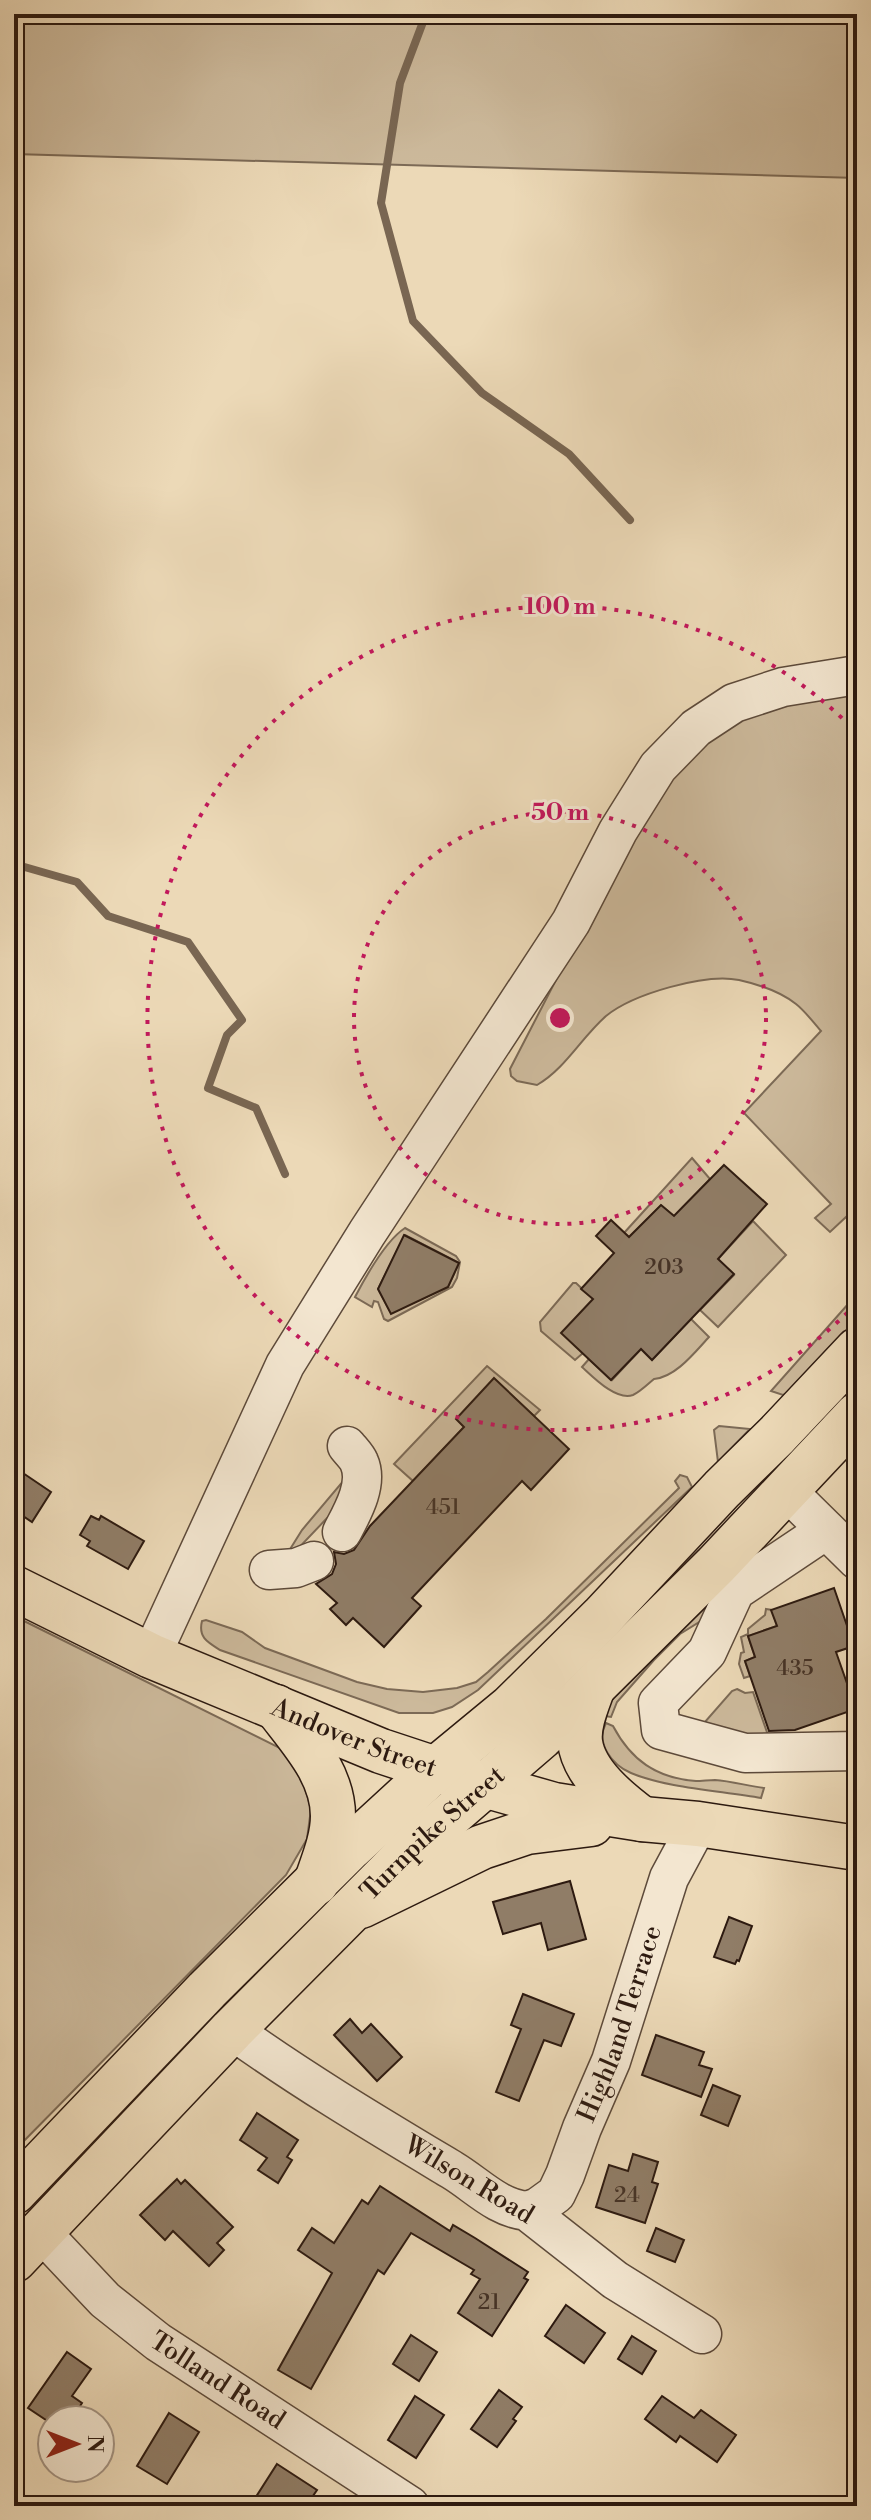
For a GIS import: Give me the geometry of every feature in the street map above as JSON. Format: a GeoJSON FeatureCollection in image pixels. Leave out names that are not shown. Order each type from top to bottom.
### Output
{"type":"FeatureCollection","features":[{"type":"Feature","properties":{"kind":"main road","name":"Turnpike Street"},"geometry":{"type":"LineString","coordinates":[[14,2192],[207,1990],[316,1883],[437,1768],[511,1707],[602,1617],[857,1350]]}},
{"type":"Feature","properties":{"kind":"main road","name":"Turnpike Street"},"geometry":{"type":"LineString","coordinates":[[28,2246],[232,2030],[417,1844],[541,1737],[593,1687],[696,1585],[857,1415]]}},
{"type":"Feature","properties":{"kind":"main road","name":"Andover Street"},"geometry":{"type":"LineString","coordinates":[[14,1588],[151,1656],[381,1751],[484,1785],[554,1805],[857,1848]]}},
{"type":"Feature","properties":{"kind":"main road"},"geometry":{"type":"LineString","coordinates":[[593,1687],[583,1713],[580,1741],[586,1761],[613,1797],[642,1819]]}},
{"type":"Feature","properties":{"kind":"main road"},"geometry":{"type":"LineString","coordinates":[[276,1707],[326,1779],[333,1815],[329,1846],[316,1883]]}},
{"type":"Feature","properties":{"kind":"main road"},"geometry":{"type":"LineString","coordinates":[[353,1910],[463,1855],[527,1832],[642,1819]]}},
{"type":"Feature","properties":{"kind":"street"},"geometry":{"type":"LineString","coordinates":[[151,1656],[285,1365],[367,1233],[571,922],[618,831],[658,767],[696,728],[734,703],[783,687],[857,675]]}},
{"type":"Feature","properties":{"kind":"street"},"geometry":{"type":"LineString","coordinates":[[342,1532],[361,1484],[360,1464],[347,1446]]}},
{"type":"Feature","properties":{"kind":"street"},"geometry":{"type":"LineString","coordinates":[[787,1491],[857,1560]]}},
{"type":"Feature","properties":{"kind":"street"},"geometry":{"type":"LineString","coordinates":[[826,1530],[735,1591],[707,1652],[658,1703],[658,1716],[661,1730],[745,1753],[857,1751]]}},
{"type":"Feature","properties":{"kind":"street"},"geometry":{"type":"LineString","coordinates":[[269,1570],[296,1568],[314,1561]]}},
{"type":"Feature","properties":{"kind":"street","name":"Highland Terrace"},"geometry":{"type":"LineString","coordinates":[[527,2211],[556,2194],[565,2175],[611,2061],[669,1878],[698,1824]]}},
{"type":"Feature","properties":{"kind":"street","name":"Wilson Road"},"geometry":{"type":"LineString","coordinates":[[232,2030],[490,2197],[510,2209],[527,2211],[615,2280],[702,2334]]}},
{"type":"Feature","properties":{"kind":"street","name":"Tolland Road"},"geometry":{"type":"LineString","coordinates":[[28,2246],[158,2342],[410,2506]]}},
{"type":"Feature","properties":{"kind":"shaded area"},"geometry":{"type":"Polygon","coordinates":[[[14,14],[857,14],[857,178],[14,154],[14,14]]]}},
{"type":"Feature","properties":{"kind":"shaded area"},"geometry":{"type":"Polygon","coordinates":[[[857,692],[857,1230],[846,1217],[830,1232],[815,1218],[831,1204],[744,1113],[821,1031],[799,1007],[783,996],[739,980],[708,980],[670,987],[633,1000],[606,1016],[556,1071],[537,1085],[517,1081],[511,1076],[510,1069],[619,858],[681,759],[757,709],[857,692]]]}},
{"type":"Feature","properties":{"kind":"shaded area"},"geometry":{"type":"Polygon","coordinates":[[[692,1158],[710,1179],[674,1216],[661,1205],[629,1237],[624,1233],[692,1158]]]}},
{"type":"Feature","properties":{"kind":"shaded area"},"geometry":{"type":"Polygon","coordinates":[[[753,1221],[786,1255],[718,1327],[700,1310],[734,1275],[718,1259],[753,1221]]]}},
{"type":"Feature","properties":{"kind":"shaded area"},"geometry":{"type":"Polygon","coordinates":[[[405,1228],[456,1256],[460,1262],[452,1287],[388,1321],[384,1319],[378,1302],[374,1301],[372,1307],[355,1297],[377,1260],[405,1228]],[[405,1235],[378,1289],[391,1313],[448,1287],[459,1263],[405,1235]]]}},
{"type":"Feature","properties":{"kind":"shaded area"},"geometry":{"type":"Polygon","coordinates":[[[573,1283],[593,1299],[583,1353],[575,1360],[541,1331],[540,1322],[573,1283]]]}},
{"type":"Feature","properties":{"kind":"shaded area"},"geometry":{"type":"Polygon","coordinates":[[[857,1294],[857,1320],[788,1392],[783,1395],[771,1391],[857,1294]]]}},
{"type":"Feature","properties":{"kind":"shaded area"},"geometry":{"type":"Polygon","coordinates":[[[691,1319],[709,1337],[677,1369],[654,1379],[633,1395],[619,1395],[582,1367],[589,1359],[612,1380],[641,1349],[652,1360],[691,1319]]]}},
{"type":"Feature","properties":{"kind":"shaded area"},"geometry":{"type":"Polygon","coordinates":[[[487,1366],[540,1410],[534,1416],[494,1379],[457,1419],[464,1427],[413,1481],[394,1464],[487,1366]]]}},
{"type":"Feature","properties":{"kind":"shaded area"},"geometry":{"type":"Polygon","coordinates":[[[719,1426],[750,1429],[718,1462],[714,1430],[719,1426]]]}},
{"type":"Feature","properties":{"kind":"shaded area"},"geometry":{"type":"Polygon","coordinates":[[[680,1475],[687,1477],[692,1487],[478,1690],[452,1707],[433,1713],[399,1713],[220,1650],[203,1635],[202,1621],[206,1620],[242,1632],[265,1648],[357,1682],[387,1689],[423,1692],[476,1682],[546,1619],[679,1488],[675,1481],[680,1475]]]}},
{"type":"Feature","properties":{"kind":"shaded area"},"geometry":{"type":"Polygon","coordinates":[[[344,1480],[349,1481],[329,1516],[292,1555],[287,1554],[302,1530],[344,1480]]]}},
{"type":"Feature","properties":{"kind":"shaded area"},"geometry":{"type":"Polygon","coordinates":[[[707,1599],[712,1601],[704,1619],[680,1634],[654,1660],[617,1702],[611,1717],[598,1715],[607,1699],[707,1599]]]}},
{"type":"Feature","properties":{"kind":"shaded area"},"geometry":{"type":"Polygon","coordinates":[[[766,1609],[772,1610],[777,1626],[748,1636],[755,1657],[745,1661],[750,1676],[744,1678],[739,1664],[744,1652],[741,1637],[748,1634],[748,1629],[765,1615],[766,1609]]]}},
{"type":"Feature","properties":{"kind":"shaded area"},"geometry":{"type":"Polygon","coordinates":[[[14,1616],[280,1748],[298,1763],[311,1809],[307,1839],[286,1875],[14,2151],[14,1616]]]}},
{"type":"Feature","properties":{"kind":"shaded area"},"geometry":{"type":"Polygon","coordinates":[[[737,1689],[745,1693],[753,1692],[769,1738],[707,1727],[704,1723],[737,1689]]]}},
{"type":"Feature","properties":{"kind":"shaded area"},"geometry":{"type":"Polygon","coordinates":[[[606,1723],[613,1726],[637,1758],[657,1771],[682,1779],[715,1780],[764,1788],[761,1798],[677,1786],[631,1773],[612,1759],[604,1746],[606,1723]]]}},
{"type":"Feature","properties":{"kind":"building"},"geometry":{"type":"Polygon","coordinates":[[[724,1165],[767,1204],[718,1259],[734,1274],[652,1360],[641,1349],[611,1380],[561,1333],[593,1299],[581,1289],[614,1253],[596,1236],[611,1220],[629,1237],[661,1205],[674,1216],[724,1165]]]}},
{"type":"Feature","properties":{"kind":"building"},"geometry":{"type":"Polygon","coordinates":[[[404,1235],[459,1263],[448,1287],[391,1314],[378,1289],[404,1235]]]}},
{"type":"Feature","properties":{"kind":"building"},"geometry":{"type":"Polygon","coordinates":[[[494,1378],[569,1449],[531,1490],[522,1481],[412,1598],[421,1606],[384,1647],[353,1618],[346,1625],[330,1609],[337,1603],[316,1584],[332,1574],[336,1564],[334,1552],[344,1554],[354,1550],[370,1526],[464,1427],[456,1419],[494,1378]]]}},
{"type":"Feature","properties":{"kind":"building"},"geometry":{"type":"Polygon","coordinates":[[[14,1467],[51,1492],[32,1522],[14,1510],[14,1467]]]}},
{"type":"Feature","properties":{"kind":"building"},"geometry":{"type":"Polygon","coordinates":[[[91,1516],[99,1520],[101,1516],[144,1541],[128,1569],[87,1546],[90,1541],[80,1535],[91,1516]]]}},
{"type":"Feature","properties":{"kind":"building"},"geometry":{"type":"Polygon","coordinates":[[[834,1588],[854,1646],[836,1652],[856,1709],[795,1730],[769,1731],[745,1661],[755,1657],[748,1636],[777,1626],[771,1610],[834,1588]]]}},
{"type":"Feature","properties":{"kind":"building"},"geometry":{"type":"Polygon","coordinates":[[[570,1881],[586,1939],[548,1950],[541,1923],[503,1934],[493,1902],[570,1881]]]}},
{"type":"Feature","properties":{"kind":"building"},"geometry":{"type":"Polygon","coordinates":[[[729,1917],[752,1926],[739,1961],[735,1964],[714,1957],[729,1917]]]}},
{"type":"Feature","properties":{"kind":"building"},"geometry":{"type":"Polygon","coordinates":[[[523,1994],[574,2014],[561,2046],[544,2040],[519,2101],[496,2092],[521,2029],[511,2025],[523,1994]]]}},
{"type":"Feature","properties":{"kind":"building"},"geometry":{"type":"Polygon","coordinates":[[[350,2019],[362,2033],[371,2024],[402,2057],[377,2081],[334,2035],[350,2019]]]}},
{"type":"Feature","properties":{"kind":"building"},"geometry":{"type":"Polygon","coordinates":[[[656,2035],[704,2052],[699,2065],[712,2069],[701,2097],[642,2075],[656,2035]]]}},
{"type":"Feature","properties":{"kind":"building"},"geometry":{"type":"Polygon","coordinates":[[[713,2085],[740,2096],[728,2126],[701,2115],[713,2085]]]}},
{"type":"Feature","properties":{"kind":"building"},"geometry":{"type":"Polygon","coordinates":[[[257,2113],[298,2140],[287,2157],[292,2160],[278,2183],[258,2170],[267,2158],[240,2140],[257,2113]]]}},
{"type":"Feature","properties":{"kind":"building"},"geometry":{"type":"Polygon","coordinates":[[[633,2154],[658,2162],[652,2182],[658,2184],[645,2223],[596,2207],[609,2165],[628,2171],[633,2154]]]}},
{"type":"Feature","properties":{"kind":"building"},"geometry":{"type":"Polygon","coordinates":[[[177,2179],[181,2184],[185,2180],[233,2227],[217,2243],[224,2250],[209,2266],[173,2231],[165,2240],[140,2215],[177,2179]]]}},
{"type":"Feature","properties":{"kind":"building"},"geometry":{"type":"Polygon","coordinates":[[[380,2186],[450,2231],[453,2225],[475,2238],[528,2272],[524,2278],[528,2280],[492,2336],[458,2313],[480,2279],[471,2274],[474,2270],[411,2233],[384,2274],[378,2270],[311,2389],[278,2370],[332,2273],[298,2250],[312,2228],[334,2243],[362,2200],[368,2204],[380,2186]]]}},
{"type":"Feature","properties":{"kind":"building"},"geometry":{"type":"Polygon","coordinates":[[[656,2228],[684,2240],[675,2262],[647,2251],[656,2228]]]}},
{"type":"Feature","properties":{"kind":"building"},"geometry":{"type":"Polygon","coordinates":[[[566,2305],[605,2333],[584,2363],[545,2336],[566,2305]]]}},
{"type":"Feature","properties":{"kind":"building"},"geometry":{"type":"Polygon","coordinates":[[[411,2335],[437,2352],[419,2381],[393,2364],[411,2335]]]}},
{"type":"Feature","properties":{"kind":"building"},"geometry":{"type":"Polygon","coordinates":[[[632,2336],[656,2351],[642,2374],[618,2359],[632,2336]]]}},
{"type":"Feature","properties":{"kind":"building"},"geometry":{"type":"Polygon","coordinates":[[[67,2352],[91,2369],[72,2396],[81,2404],[36,2404],[36,2413],[28,2408],[67,2352]]]}},
{"type":"Feature","properties":{"kind":"building"},"geometry":{"type":"Polygon","coordinates":[[[499,2390],[522,2407],[497,2447],[471,2429],[499,2390]]]}},
{"type":"Feature","properties":{"kind":"building"},"geometry":{"type":"Polygon","coordinates":[[[415,2396],[444,2415],[416,2458],[388,2440],[415,2396]]]}},
{"type":"Feature","properties":{"kind":"building"},"geometry":{"type":"Polygon","coordinates":[[[662,2396],[694,2418],[701,2410],[736,2435],[717,2462],[680,2436],[676,2442],[645,2419],[662,2396]]]}},
{"type":"Feature","properties":{"kind":"building"},"geometry":{"type":"Polygon","coordinates":[[[169,2413],[199,2432],[167,2484],[137,2466],[169,2413]]]}},
{"type":"Feature","properties":{"kind":"building"},"geometry":{"type":"Polygon","coordinates":[[[277,2464],[317,2490],[306,2506],[250,2506],[277,2464]]]}},
{"type":"Feature","properties":{"kind":"waterway"},"geometry":{"type":"LineString","coordinates":[[426,14],[400,83],[381,203],[413,321],[482,393],[569,454],[630,520]]}},
{"type":"Feature","properties":{"kind":"waterway"},"geometry":{"type":"LineString","coordinates":[[14,864],[77,882],[108,916],[188,942],[242,1020],[227,1035],[208,1088],[256,1108],[285,1174]]}}]}
